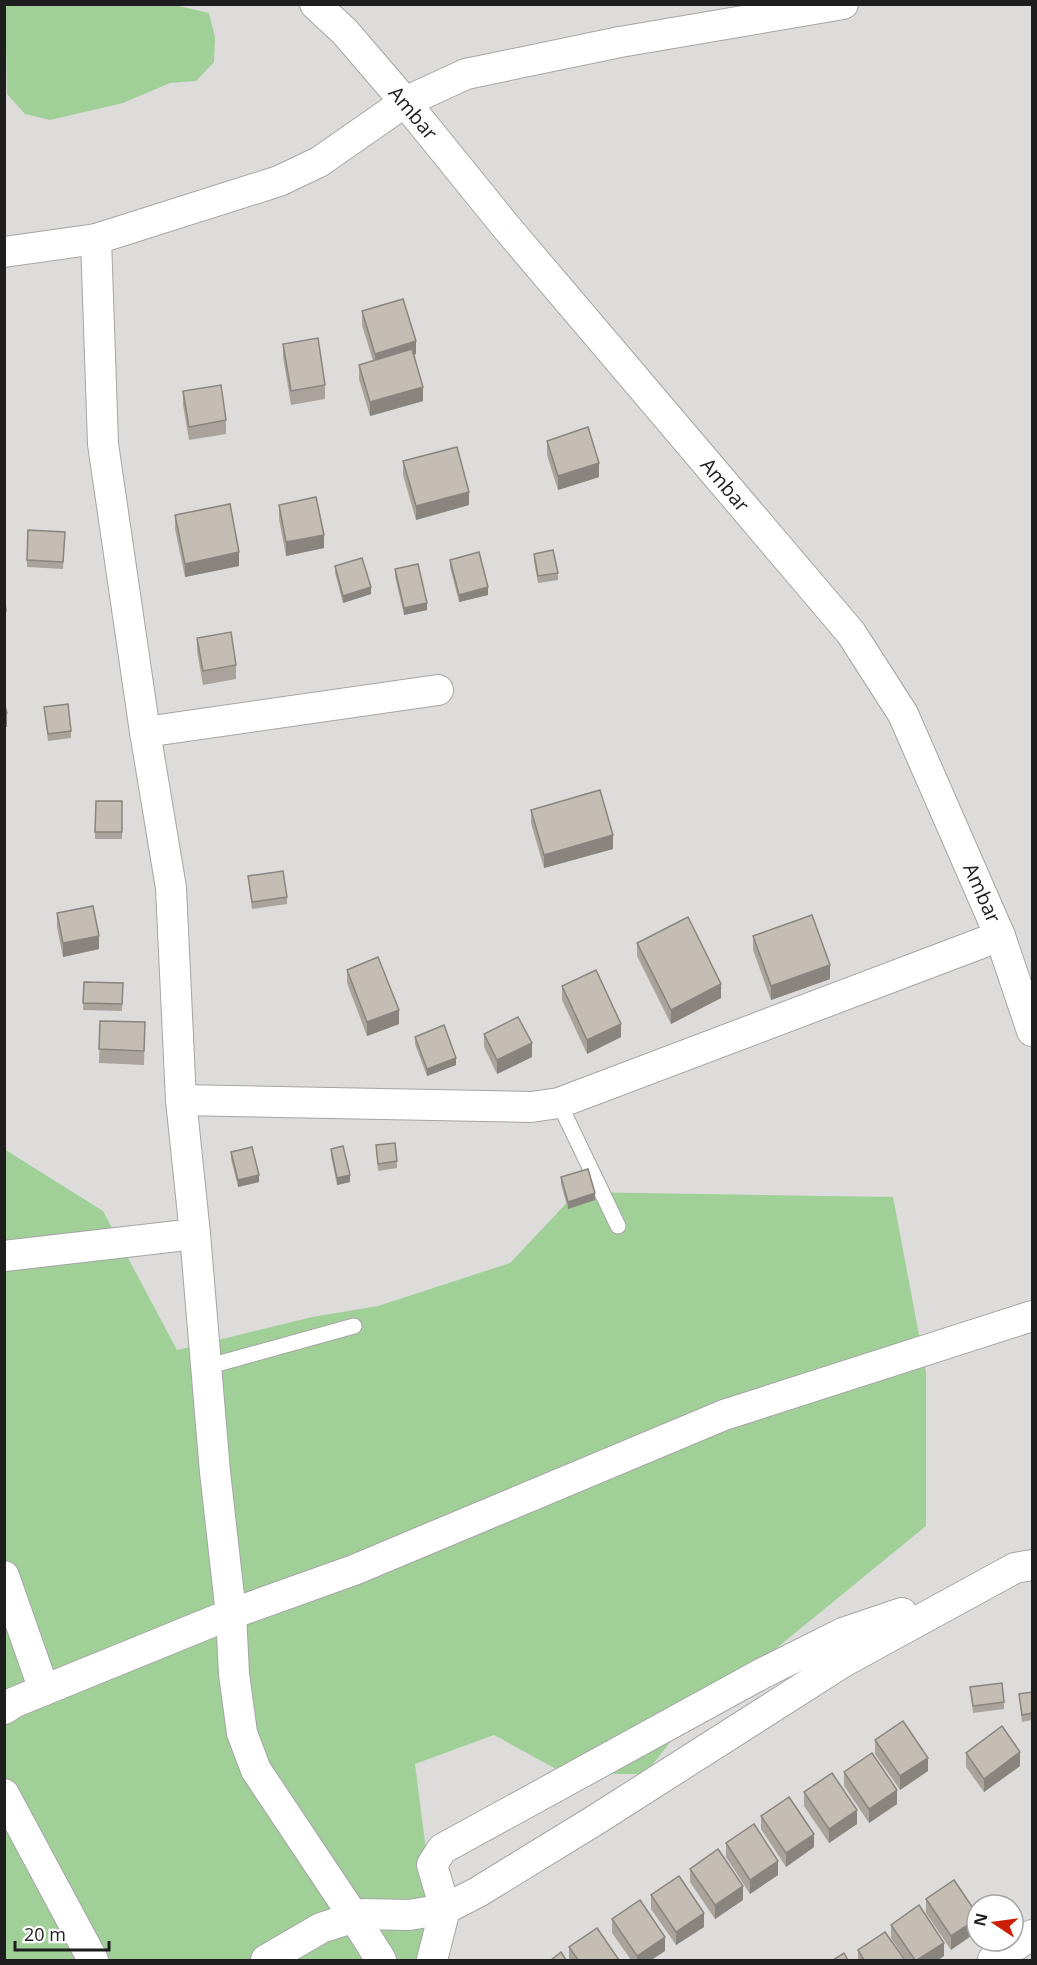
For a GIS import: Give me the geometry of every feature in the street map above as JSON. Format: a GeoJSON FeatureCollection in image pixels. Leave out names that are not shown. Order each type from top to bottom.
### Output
{"type":"FeatureCollection","features":[{"type":"Feature","properties":{"kind":"street","name":"Ambar"},"geometry":{"type":"LineString","coordinates":[[315,4],[342,18],[405,102],[507,228],[851,633],[903,714],[1000,936],[1032,1031]]}},
{"type":"Feature","properties":{"kind":"street"},"geometry":{"type":"LineString","coordinates":[[4,252],[96,239],[279,181],[319,162],[405,102],[466,74],[620,42],[843,4]]}},
{"type":"Feature","properties":{"kind":"street"},"geometry":{"type":"LineString","coordinates":[[96,239],[103,444],[145,732],[171,888],[181,1100],[195,1234],[214,1472],[242,1733],[256,1770],[381,1960]]}},
{"type":"Feature","properties":{"kind":"street"},"geometry":{"type":"LineString","coordinates":[[145,732],[438,690]]}},
{"type":"Feature","properties":{"kind":"street"},"geometry":{"type":"LineString","coordinates":[[181,1100],[531,1107],[559,1102],[1000,936]]}},
{"type":"Feature","properties":{"kind":"street"},"geometry":{"type":"LineString","coordinates":[[4,1256],[195,1234]]}},
{"type":"Feature","properties":{"kind":"street"},"geometry":{"type":"LineString","coordinates":[[4,1710],[15,1702],[44,1689],[231,1614],[354,1570],[724,1415],[1032,1316]]}},
{"type":"Feature","properties":{"kind":"street"},"geometry":{"type":"LineString","coordinates":[[266,1960],[321,1928],[364,1914],[409,1915],[445,1910],[597,1819],[843,1662],[1015,1568],[1032,1564]]}},
{"type":"Feature","properties":{"kind":"street"},"geometry":{"type":"LineString","coordinates":[[4,1576],[44,1689]]}},
{"type":"Feature","properties":{"kind":"street"},"geometry":{"type":"LineString","coordinates":[[432,1960],[445,1910],[432,1865],[442,1849],[763,1673],[843,1633],[976,1589]]}},
{"type":"Feature","properties":{"kind":"street"},"geometry":{"type":"LineString","coordinates":[[4,1794],[93,1960]]}},
{"type":"Feature","properties":{"kind":"street"},"geometry":{"type":"LineString","coordinates":[[993,1960],[1032,1935]]}},
{"type":"Feature","properties":{"kind":"lane"},"geometry":{"type":"LineString","coordinates":[[559,1102],[618,1226]]}},
{"type":"Feature","properties":{"kind":"lane"},"geometry":{"type":"LineString","coordinates":[[206,1366],[354,1326]]}},
{"type":"Feature","properties":{"kind":"shaded area"},"geometry":{"type":"Polygon","coordinates":[[[5,5],[1032,5],[1032,1960],[5,1960],[5,5]]]}},
{"type":"Feature","properties":{"kind":"green space"},"geometry":{"type":"Polygon","coordinates":[[[170,4],[209,13],[215,37],[214,62],[196,81],[170,83],[123,103],[50,120],[25,114],[7,94],[5,5],[170,4]]]}},
{"type":"Feature","properties":{"kind":"green space"},"geometry":{"type":"Polygon","coordinates":[[[4,1149],[103,1211],[177,1350],[312,1317],[378,1306],[510,1263],[577,1192],[893,1197],[926,1372],[926,1526],[686,1722],[645,1774],[565,1774],[494,1735],[415,1764],[440,1960],[5,1960],[4,1149]]]}},
{"type":"Feature","properties":{"kind":"building"},"geometry":{"type":"Polygon","coordinates":[[[403,299],[416,341],[375,354],[362,311],[403,299]]]}},
{"type":"Feature","properties":{"kind":"building"},"geometry":{"type":"Polygon","coordinates":[[[318,338],[325,385],[291,391],[283,344],[318,338]]]}},
{"type":"Feature","properties":{"kind":"building"},"geometry":{"type":"Polygon","coordinates":[[[412,349],[423,387],[370,402],[359,365],[412,349]]]}},
{"type":"Feature","properties":{"kind":"building"},"geometry":{"type":"Polygon","coordinates":[[[221,385],[226,420],[189,427],[183,391],[221,385]]]}},
{"type":"Feature","properties":{"kind":"building"},"geometry":{"type":"Polygon","coordinates":[[[588,427],[599,463],[558,476],[547,441],[588,427]]]}},
{"type":"Feature","properties":{"kind":"building"},"geometry":{"type":"Polygon","coordinates":[[[457,447],[469,492],[416,506],[403,461],[457,447]]]}},
{"type":"Feature","properties":{"kind":"building"},"geometry":{"type":"Polygon","coordinates":[[[316,497],[324,535],[286,542],[279,505],[316,497]]]}},
{"type":"Feature","properties":{"kind":"building"},"geometry":{"type":"Polygon","coordinates":[[[230,504],[239,552],[185,564],[175,515],[230,504]]]}},
{"type":"Feature","properties":{"kind":"building"},"geometry":{"type":"Polygon","coordinates":[[[28,530],[65,532],[63,562],[27,560],[28,530]]]}},
{"type":"Feature","properties":{"kind":"building"},"geometry":{"type":"Polygon","coordinates":[[[553,550],[558,573],[538,576],[534,554],[553,550]]]}},
{"type":"Feature","properties":{"kind":"building"},"geometry":{"type":"Polygon","coordinates":[[[479,552],[488,587],[459,595],[450,560],[479,552]]]}},
{"type":"Feature","properties":{"kind":"building"},"geometry":{"type":"Polygon","coordinates":[[[362,558],[371,587],[343,596],[335,566],[362,558]]]}},
{"type":"Feature","properties":{"kind":"building"},"geometry":{"type":"Polygon","coordinates":[[[418,564],[427,603],[404,608],[395,569],[418,564]]]}},
{"type":"Feature","properties":{"kind":"building"},"geometry":{"type":"Polygon","coordinates":[[[231,632],[236,665],[203,671],[197,638],[231,632]]]}},
{"type":"Feature","properties":{"kind":"building"},"geometry":{"type":"Polygon","coordinates":[[[68,704],[71,731],[48,734],[44,707],[68,704]]]}},
{"type":"Feature","properties":{"kind":"building"},"geometry":{"type":"Polygon","coordinates":[[[600,790],[613,835],[544,855],[531,810],[600,790]]]}},
{"type":"Feature","properties":{"kind":"building"},"geometry":{"type":"Polygon","coordinates":[[[96,801],[122,801],[122,832],[95,832],[96,801]]]}},
{"type":"Feature","properties":{"kind":"building"},"geometry":{"type":"Polygon","coordinates":[[[283,871],[287,897],[252,902],[248,876],[283,871]]]}},
{"type":"Feature","properties":{"kind":"building"},"geometry":{"type":"Polygon","coordinates":[[[93,906],[99,936],[63,943],[57,913],[93,906]]]}},
{"type":"Feature","properties":{"kind":"building"},"geometry":{"type":"Polygon","coordinates":[[[812,915],[830,965],[771,986],[753,936],[812,915]]]}},
{"type":"Feature","properties":{"kind":"building"},"geometry":{"type":"Polygon","coordinates":[[[688,917],[721,984],[671,1010],[637,943],[688,917]]]}},
{"type":"Feature","properties":{"kind":"building"},"geometry":{"type":"Polygon","coordinates":[[[378,957],[399,1010],[367,1022],[347,970],[378,957]]]}},
{"type":"Feature","properties":{"kind":"building"},"geometry":{"type":"Polygon","coordinates":[[[596,970],[621,1024],[587,1040],[562,986],[596,970]]]}},
{"type":"Feature","properties":{"kind":"building"},"geometry":{"type":"Polygon","coordinates":[[[84,982],[123,983],[122,1004],[83,1003],[84,982]]]}},
{"type":"Feature","properties":{"kind":"building"},"geometry":{"type":"Polygon","coordinates":[[[518,1017],[532,1043],[497,1060],[484,1034],[518,1017]]]}},
{"type":"Feature","properties":{"kind":"building"},"geometry":{"type":"Polygon","coordinates":[[[100,1021],[145,1022],[144,1051],[99,1049],[100,1021]]]}},
{"type":"Feature","properties":{"kind":"building"},"geometry":{"type":"Polygon","coordinates":[[[444,1025],[456,1058],[427,1069],[415,1037],[444,1025]]]}},
{"type":"Feature","properties":{"kind":"building"},"geometry":{"type":"Polygon","coordinates":[[[395,1143],[397,1161],[378,1164],[376,1145],[395,1143]]]}},
{"type":"Feature","properties":{"kind":"building"},"geometry":{"type":"Polygon","coordinates":[[[343,1146],[350,1175],[337,1178],[331,1149],[343,1146]]]}},
{"type":"Feature","properties":{"kind":"building"},"geometry":{"type":"Polygon","coordinates":[[[252,1147],[259,1175],[238,1180],[231,1152],[252,1147]]]}},
{"type":"Feature","properties":{"kind":"building"},"geometry":{"type":"Polygon","coordinates":[[[588,1169],[595,1193],[568,1202],[561,1177],[588,1169]]]}},
{"type":"Feature","properties":{"kind":"building"},"geometry":{"type":"Polygon","coordinates":[[[1002,1683],[1004,1702],[973,1706],[970,1687],[1002,1683]]]}},
{"type":"Feature","properties":{"kind":"building"},"geometry":{"type":"Polygon","coordinates":[[[1032,1692],[1032,1713],[1022,1715],[1019,1694],[1032,1692]]]}},
{"type":"Feature","properties":{"kind":"building"},"geometry":{"type":"Polygon","coordinates":[[[903,1721],[928,1758],[900,1776],[875,1740],[903,1721]]]}},
{"type":"Feature","properties":{"kind":"building"},"geometry":{"type":"Polygon","coordinates":[[[1002,1726],[1020,1752],[984,1779],[966,1753],[1002,1726]]]}},
{"type":"Feature","properties":{"kind":"building"},"geometry":{"type":"Polygon","coordinates":[[[872,1753],[897,1790],[869,1809],[844,1772],[872,1753]]]}},
{"type":"Feature","properties":{"kind":"building"},"geometry":{"type":"Polygon","coordinates":[[[832,1773],[857,1810],[829,1829],[804,1792],[832,1773]]]}},
{"type":"Feature","properties":{"kind":"building"},"geometry":{"type":"Polygon","coordinates":[[[789,1797],[814,1834],[786,1853],[761,1816],[789,1797]]]}},
{"type":"Feature","properties":{"kind":"building"},"geometry":{"type":"Polygon","coordinates":[[[754,1824],[778,1861],[750,1880],[726,1843],[754,1824]]]}},
{"type":"Feature","properties":{"kind":"building"},"geometry":{"type":"Polygon","coordinates":[[[718,1849],[743,1886],[715,1905],[690,1869],[718,1849]]]}},
{"type":"Feature","properties":{"kind":"building"},"geometry":{"type":"Polygon","coordinates":[[[679,1876],[704,1913],[676,1932],[651,1895],[679,1876]]]}},
{"type":"Feature","properties":{"kind":"building"},"geometry":{"type":"Polygon","coordinates":[[[954,1880],[965,1896],[965,1927],[951,1936],[926,1899],[954,1880]]]}},
{"type":"Feature","properties":{"kind":"building"},"geometry":{"type":"Polygon","coordinates":[[[640,1900],[665,1937],[637,1956],[612,1919],[640,1900]]]}},
{"type":"Feature","properties":{"kind":"building"},"geometry":{"type":"Polygon","coordinates":[[[919,1905],[944,1943],[915,1960],[891,1925],[919,1905]]]}},
{"type":"Feature","properties":{"kind":"building"},"geometry":{"type":"Polygon","coordinates":[[[597,1928],[619,1960],[578,1960],[569,1947],[597,1928]]]}},
{"type":"Feature","properties":{"kind":"building"},"geometry":{"type":"Polygon","coordinates":[[[885,1932],[905,1960],[864,1960],[858,1950],[885,1932]]]}},
{"type":"Feature","properties":{"kind":"building"},"geometry":{"type":"Polygon","coordinates":[[[561,1952],[566,1960],[551,1960],[561,1952]]]}},
{"type":"Feature","properties":{"kind":"building"},"geometry":{"type":"Polygon","coordinates":[[[844,1953],[848,1960],[833,1960],[844,1953]]]}}]}
